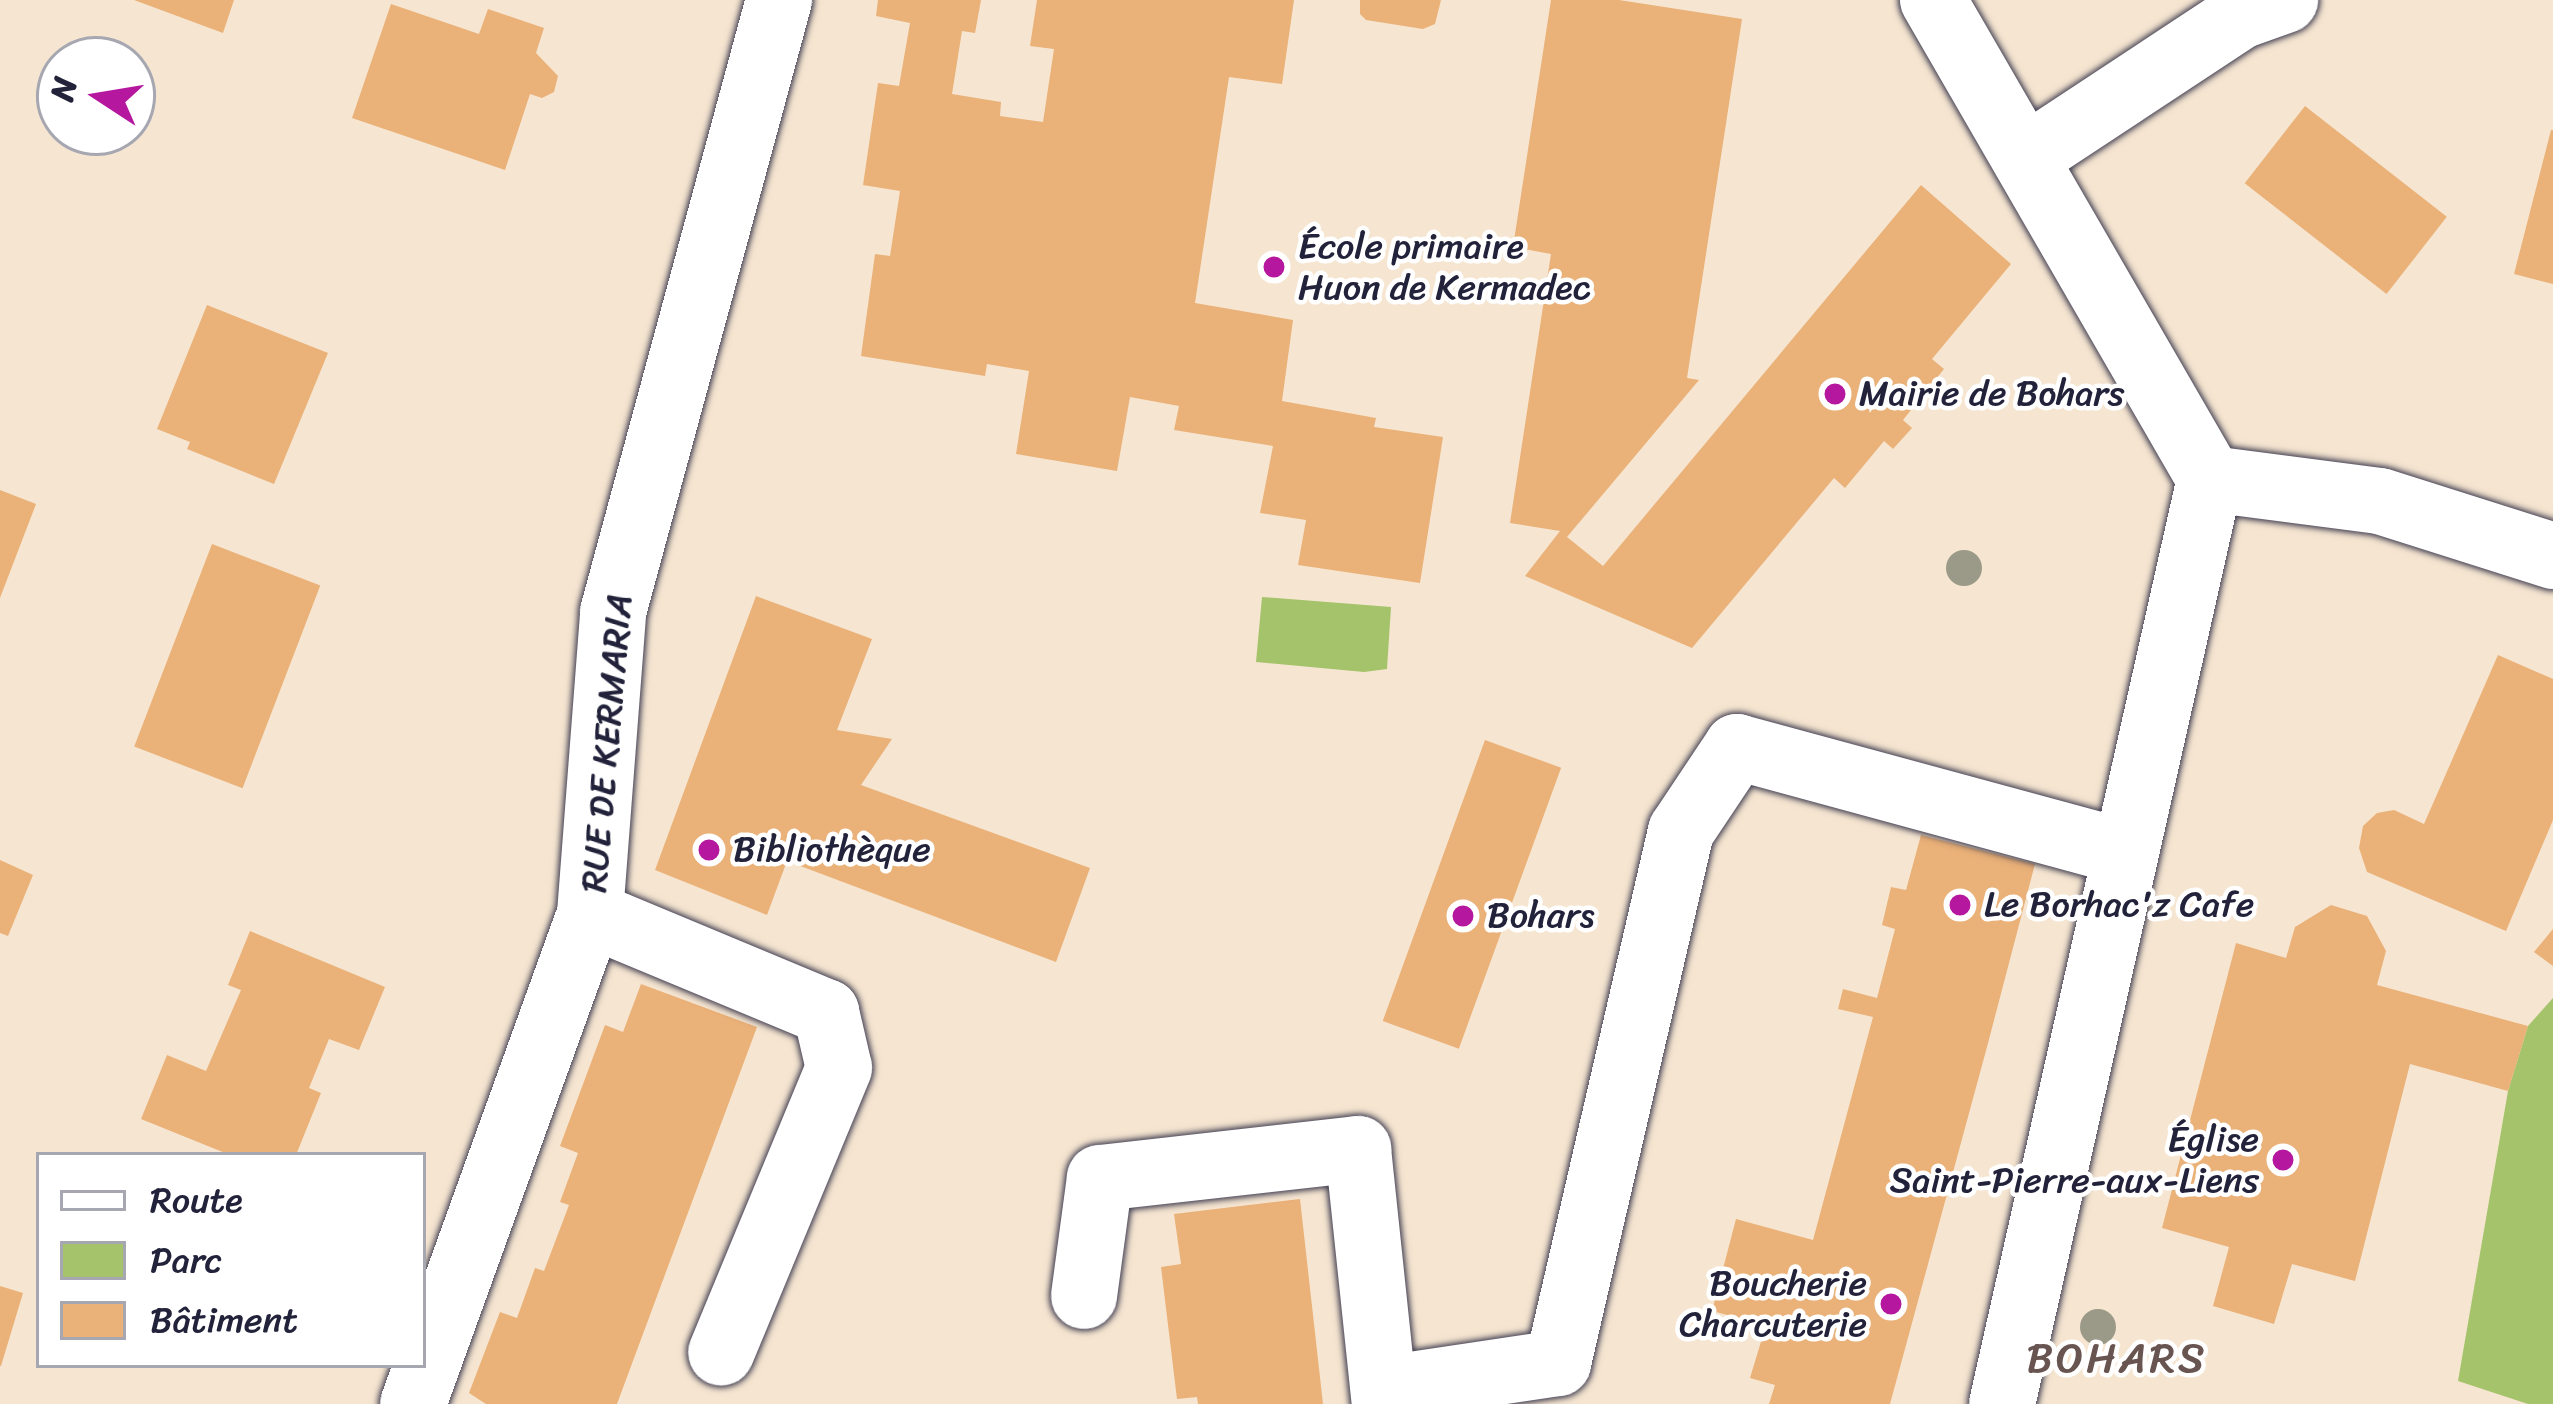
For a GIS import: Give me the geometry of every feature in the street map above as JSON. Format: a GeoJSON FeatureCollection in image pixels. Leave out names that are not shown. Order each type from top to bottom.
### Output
{"type":"FeatureCollection","features":[{"type":"Feature","properties":{"kind":"street","name":"RUE DE KERMARIA"},"geometry":{"type":"LineString","coordinates":[[413,1404],[590,914],[613,611],[778,0]]}},
{"type":"Feature","properties":{"kind":"street"},"geometry":{"type":"LineString","coordinates":[[1933,0],[2210,479],[2002,1404]]}},
{"type":"Feature","properties":{"kind":"street"},"geometry":{"type":"LineString","coordinates":[[2025,158],[2240,16],[2285,0]]}},
{"type":"Feature","properties":{"kind":"street"},"geometry":{"type":"LineString","coordinates":[[2210,479],[2380,501],[2553,556]]}},
{"type":"Feature","properties":{"kind":"street"},"geometry":{"type":"LineString","coordinates":[[1084,1296],[1100,1178],[1358,1149],[1385,1397],[1558,1363],[1681,831],[1737,747],[2124,851]]}},
{"type":"Feature","properties":{"kind":"street"},"geometry":{"type":"LineString","coordinates":[[590,914],[826,1012],[839,1068],[721,1353]]}},
{"type":"Feature","properties":{"kind":"green space"},"geometry":{"type":"Polygon","coordinates":[[[1262,597],[1391,607],[1387,669],[1364,672],[1256,662],[1262,597]]]}},
{"type":"Feature","properties":{"kind":"green space"},"geometry":{"type":"Polygon","coordinates":[[[2553,998],[2553,1404],[2528,1404],[2458,1381],[2508,1091],[2528,1026],[2553,998]]]}},
{"type":"Feature","properties":{"kind":"building"},"geometry":{"type":"Polygon","coordinates":[[[134,0],[234,0],[223,33],[134,0]]]}},
{"type":"Feature","properties":{"kind":"building"},"geometry":{"type":"Polygon","coordinates":[[[878,0],[981,0],[975,33],[962,31],[952,94],[1001,102],[1000,116],[1043,122],[1054,49],[1030,46],[1037,0],[1294,0],[1282,84],[1229,77],[1195,303],[1293,320],[1282,401],[1376,418],[1374,427],[1443,437],[1420,583],[1298,565],[1306,520],[1260,513],[1273,446],[1174,430],[1179,406],[1130,397],[1117,471],[1016,454],[1029,371],[987,364],[985,376],[861,356],[875,254],[890,256],[900,191],[863,185],[878,83],[899,86],[910,23],[876,16],[878,0]]]}},
{"type":"Feature","properties":{"kind":"building"},"geometry":{"type":"Polygon","coordinates":[[[1360,0],[1441,0],[1435,24],[1423,29],[1366,20],[1360,14],[1360,0]]]}},
{"type":"Feature","properties":{"kind":"building"},"geometry":{"type":"Polygon","coordinates":[[[1551,0],[1619,0],[1742,19],[1687,378],[1699,380],[1567,537],[1603,566],[1921,185],[2011,264],[1932,359],[1944,369],[1903,420],[1912,428],[1893,449],[1884,441],[1845,488],[1834,478],[1692,648],[1525,576],[1560,531],[1510,523],[1551,254],[1513,247],[1551,0]]]}},
{"type":"Feature","properties":{"kind":"building"},"geometry":{"type":"Polygon","coordinates":[[[391,4],[479,34],[488,9],[544,28],[536,53],[558,76],[554,92],[542,98],[530,94],[505,170],[352,118],[391,4]]]}},
{"type":"Feature","properties":{"kind":"building"},"geometry":{"type":"Polygon","coordinates":[[[2305,106],[2447,217],[2387,294],[2245,183],[2305,106]]]}},
{"type":"Feature","properties":{"kind":"building"},"geometry":{"type":"Polygon","coordinates":[[[2553,130],[2553,284],[2514,274],[2553,130]]]}},
{"type":"Feature","properties":{"kind":"building"},"geometry":{"type":"Polygon","coordinates":[[[207,305],[328,353],[274,484],[187,449],[190,442],[157,429],[207,305]]]}},
{"type":"Feature","properties":{"kind":"building"},"geometry":{"type":"Polygon","coordinates":[[[0,490],[36,504],[0,598],[0,490]]]}},
{"type":"Feature","properties":{"kind":"building"},"geometry":{"type":"Polygon","coordinates":[[[212,544],[320,586],[243,788],[134,747],[212,544]]]}},
{"type":"Feature","properties":{"kind":"building"},"geometry":{"type":"Polygon","coordinates":[[[756,596],[872,639],[837,730],[892,739],[861,785],[1090,868],[1056,962],[787,861],[767,915],[655,870],[756,596]]]}},
{"type":"Feature","properties":{"kind":"building"},"geometry":{"type":"Polygon","coordinates":[[[2498,655],[2553,679],[2553,820],[2506,931],[2367,872],[2359,848],[2363,826],[2377,813],[2394,810],[2424,824],[2498,655]]]}},
{"type":"Feature","properties":{"kind":"building"},"geometry":{"type":"Polygon","coordinates":[[[1485,740],[1561,768],[1459,1049],[1383,1021],[1485,740]]]}},
{"type":"Feature","properties":{"kind":"building"},"geometry":{"type":"Polygon","coordinates":[[[1921,835],[2035,864],[1987,1047],[1890,1404],[1769,1404],[1775,1385],[1750,1378],[1766,1325],[1712,1311],[1736,1219],[1813,1240],[1873,1017],[1838,1009],[1843,989],[1877,998],[1895,929],[1882,925],[1891,887],[1906,890],[1921,835]]]}},
{"type":"Feature","properties":{"kind":"building"},"geometry":{"type":"Polygon","coordinates":[[[0,860],[33,875],[8,936],[0,933],[0,860]]]}},
{"type":"Feature","properties":{"kind":"building","name":"Église Saint-Pierre-aux-Liens"},"geometry":{"type":"Polygon","coordinates":[[[2331,905],[2367,916],[2386,951],[2377,985],[2528,1026],[2508,1091],[2410,1064],[2355,1281],[2292,1264],[2274,1324],[2213,1306],[2229,1247],[2162,1228],[2236,943],[2286,958],[2295,927],[2331,905]]]}},
{"type":"Feature","properties":{"kind":"building"},"geometry":{"type":"Polygon","coordinates":[[[2553,929],[2553,966],[2534,952],[2553,929]]]}},
{"type":"Feature","properties":{"kind":"building"},"geometry":{"type":"Polygon","coordinates":[[[250,931],[385,987],[359,1050],[329,1039],[309,1088],[321,1093],[297,1152],[223,1152],[141,1119],[167,1055],[206,1071],[241,990],[228,985],[250,931]]]}},
{"type":"Feature","properties":{"kind":"building"},"geometry":{"type":"Polygon","coordinates":[[[641,984],[757,1027],[617,1404],[486,1404],[469,1393],[500,1312],[517,1318],[535,1268],[544,1271],[569,1205],[560,1202],[578,1153],[560,1146],[605,1025],[623,1032],[641,984]]]}},
{"type":"Feature","properties":{"kind":"building"},"geometry":{"type":"Polygon","coordinates":[[[1300,1199],[1323,1404],[1198,1404],[1197,1397],[1177,1399],[1161,1267],[1181,1264],[1174,1214],[1300,1199]]]}},
{"type":"Feature","properties":{"kind":"building"},"geometry":{"type":"Polygon","coordinates":[[[0,1286],[23,1293],[1,1366],[0,1366],[0,1286]]]}},
{"type":"Feature","properties":{"kind":"place","name":"École primaire Huon de Kermadec"},"geometry":{"type":"Point","coordinates":[1274,267]}},
{"type":"Feature","properties":{"kind":"place","name":"Mairie de Bohars"},"geometry":{"type":"Point","coordinates":[1835,394]}},
{"type":"Feature","properties":{"kind":"place","name":"Bibliothèque"},"geometry":{"type":"Point","coordinates":[709,850]}},
{"type":"Feature","properties":{"kind":"place","name":"Le Borhac'z Cafe"},"geometry":{"type":"Point","coordinates":[1960,905]}},
{"type":"Feature","properties":{"kind":"place","name":"Bohars"},"geometry":{"type":"Point","coordinates":[1463,916]}},
{"type":"Feature","properties":{"kind":"place","name":"Église Saint-Pierre-aux-Liens"},"geometry":{"type":"Point","coordinates":[2283,1160]}},
{"type":"Feature","properties":{"kind":"place","name":"Boucherie Charcuterie"},"geometry":{"type":"Point","coordinates":[1891,1304]}},
{"type":"Feature","properties":{"kind":"district","name":"BOHARS"},"geometry":{"type":"Point","coordinates":[2117,1358]}}]}
